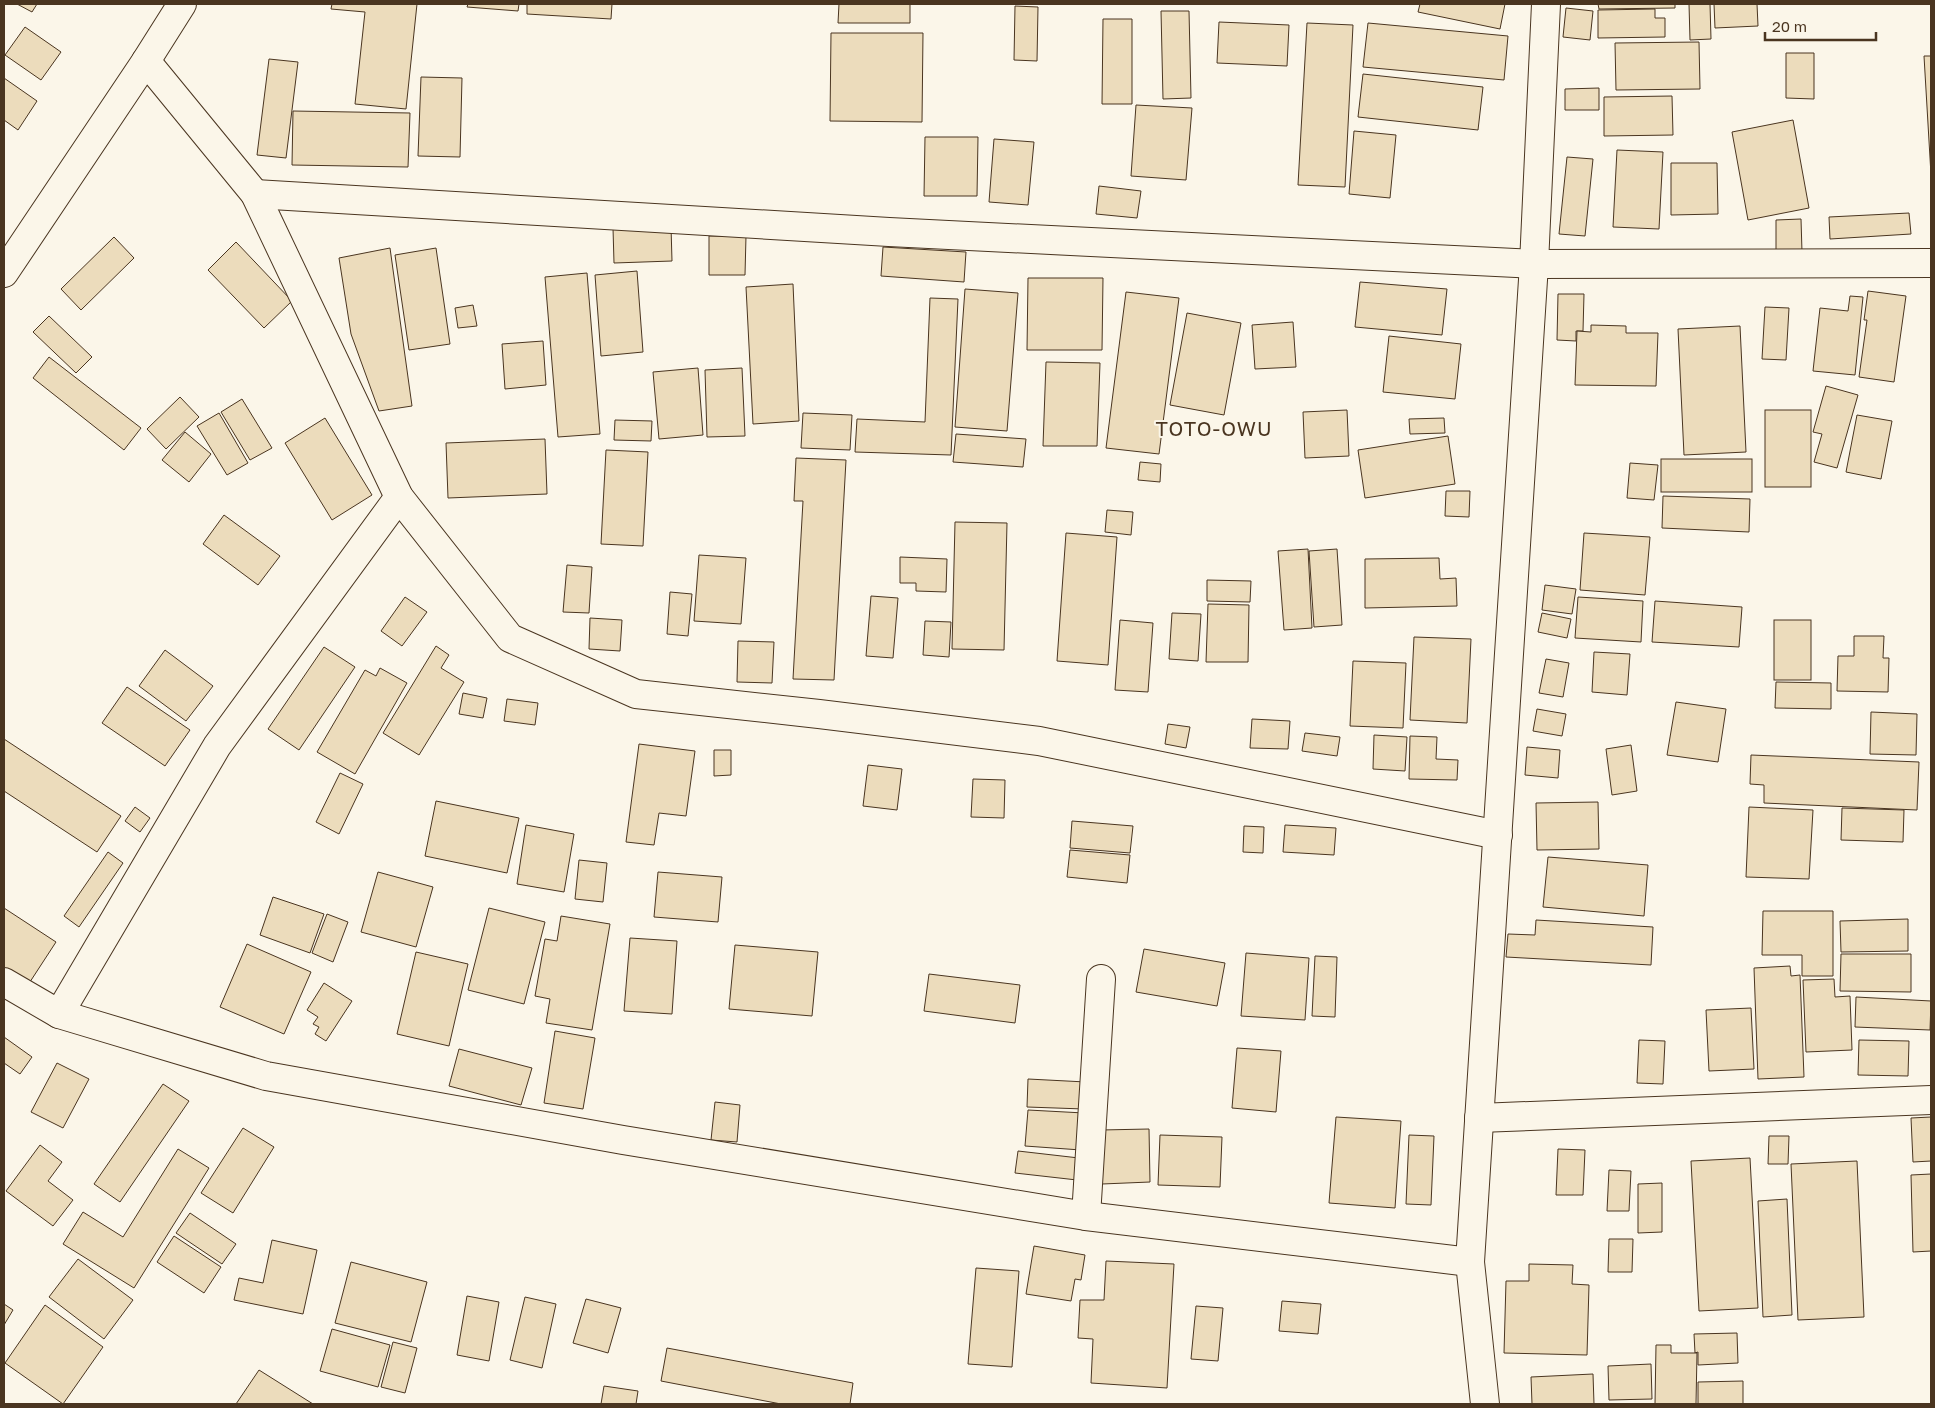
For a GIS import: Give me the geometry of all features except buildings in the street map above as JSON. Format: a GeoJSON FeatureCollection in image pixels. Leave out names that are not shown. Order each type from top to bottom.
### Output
{"type":"FeatureCollection","features":[{"type":"Feature","properties":{"kind":"street"},"geometry":{"type":"LineString","coordinates":[[4,273],[182,4]]}},
{"type":"Feature","properties":{"kind":"street"},"geometry":{"type":"LineString","coordinates":[[1485,1404],[1470,1262],[1534,264],[1546,4]]}},
{"type":"Feature","properties":{"kind":"street"},"geometry":{"type":"LineString","coordinates":[[146,61],[255,194],[399,497],[510,638],[636,694],[819,714],[1039,742],[1498,835]]}},
{"type":"Feature","properties":{"kind":"street"},"geometry":{"type":"LineString","coordinates":[[255,194],[889,232],[1534,264],[1931,263]]}},
{"type":"Feature","properties":{"kind":"street"},"geometry":{"type":"LineString","coordinates":[[59,1014],[217,746],[399,497]]}},
{"type":"Feature","properties":{"kind":"street"},"geometry":{"type":"LineString","coordinates":[[1086,1216],[1101,979]]}},
{"type":"Feature","properties":{"kind":"street"},"geometry":{"type":"LineString","coordinates":[[4,982],[59,1014],[266,1076],[614,1138],[1086,1216],[1470,1262]]}},
{"type":"Feature","properties":{"kind":"street"},"geometry":{"type":"LineString","coordinates":[[1479,1118],[1931,1100]]}},
{"type":"Feature","properties":{"kind":"district","name":"TOTO-OWU"},"geometry":{"type":"Point","coordinates":[1214,429]}}]}
